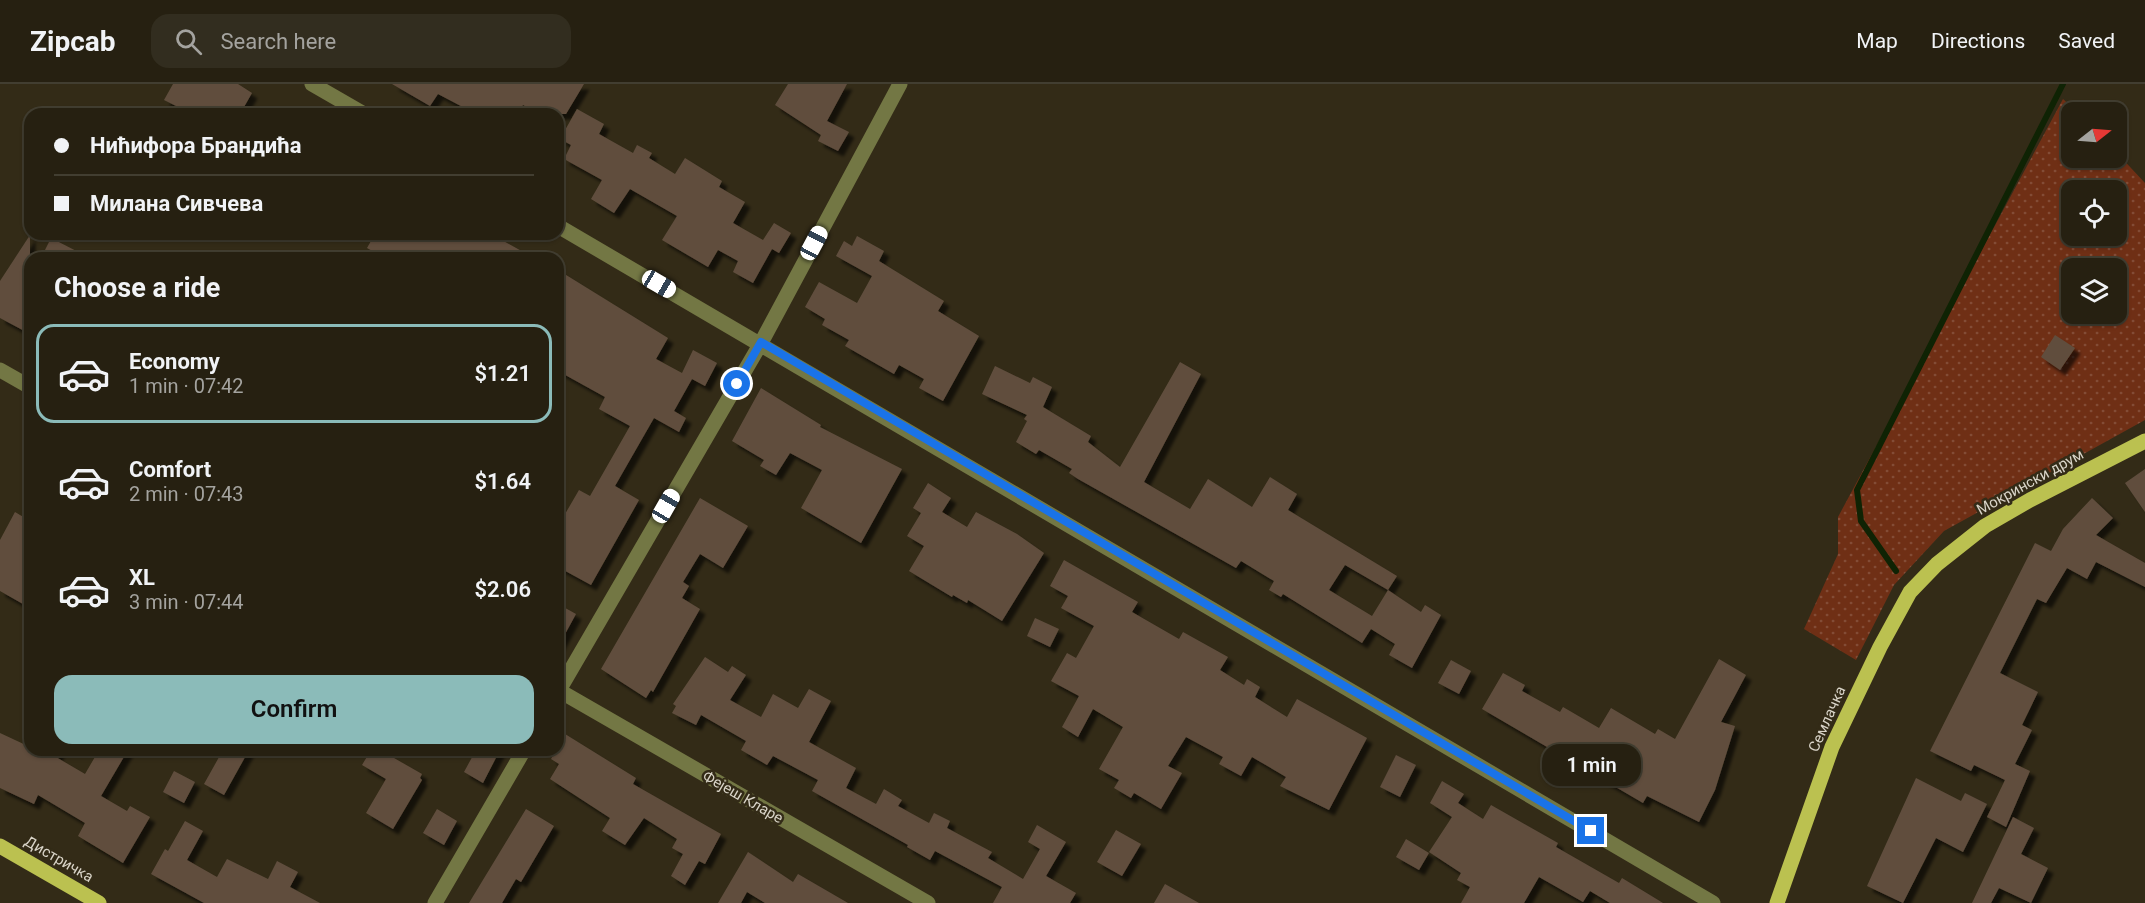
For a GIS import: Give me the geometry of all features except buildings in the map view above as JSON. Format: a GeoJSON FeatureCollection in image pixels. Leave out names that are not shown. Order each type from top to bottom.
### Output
{"type":"FeatureCollection","features":[{"type":"Feature","properties":{"kind":"main road","name":"Мокрински друм"},"geometry":{"type":"LineString","coordinates":[[1937,564],[1985,526],[2030,500],[2145,441]]}},
{"type":"Feature","properties":{"kind":"main road","name":"Семлачка"},"geometry":{"type":"LineString","coordinates":[[1777,903],[1832,747],[1895,617],[1910,592],[1937,564]]}},
{"type":"Feature","properties":{"kind":"main road","name":"Дистричка"},"geometry":{"type":"LineString","coordinates":[[0,846],[99,903]]}},
{"type":"Feature","properties":{"kind":"street"},"geometry":{"type":"LineString","coordinates":[[312,84],[354,108]]}},
{"type":"Feature","properties":{"kind":"street"},"geometry":{"type":"LineString","coordinates":[[564,681],[761,342],[900,84]]}},
{"type":"Feature","properties":{"kind":"street"},"geometry":{"type":"LineString","coordinates":[[564,229],[761,342],[1713,903]]}},
{"type":"Feature","properties":{"kind":"street"},"geometry":{"type":"LineString","coordinates":[[0,370],[24,384]]}},
{"type":"Feature","properties":{"kind":"street","name":"Фејеш Кларе"},"geometry":{"type":"LineString","coordinates":[[564,694],[928,903]]}},
{"type":"Feature","properties":{"kind":"street"},"geometry":{"type":"LineString","coordinates":[[435,903],[521,756]]}},
{"type":"Feature","properties":{"kind":"shaded area"},"geometry":{"type":"Polygon","coordinates":[[[2061,103],[2061,168],[2127,168],[2127,164],[2145,183],[2145,420],[1944,531],[1894,585],[1856,660],[1804,629],[1838,554],[1838,517],[2061,103]]]}},
{"type":"Feature","properties":{"kind":"waterway"},"geometry":{"type":"LineString","coordinates":[[1896,571],[1861,521],[1857,490],[2063,84]]}},
{"type":"Feature","properties":{"kind":"route"},"geometry":{"type":"LineString","coordinates":[[737,384],[761,342],[1591,831]]}}]}
